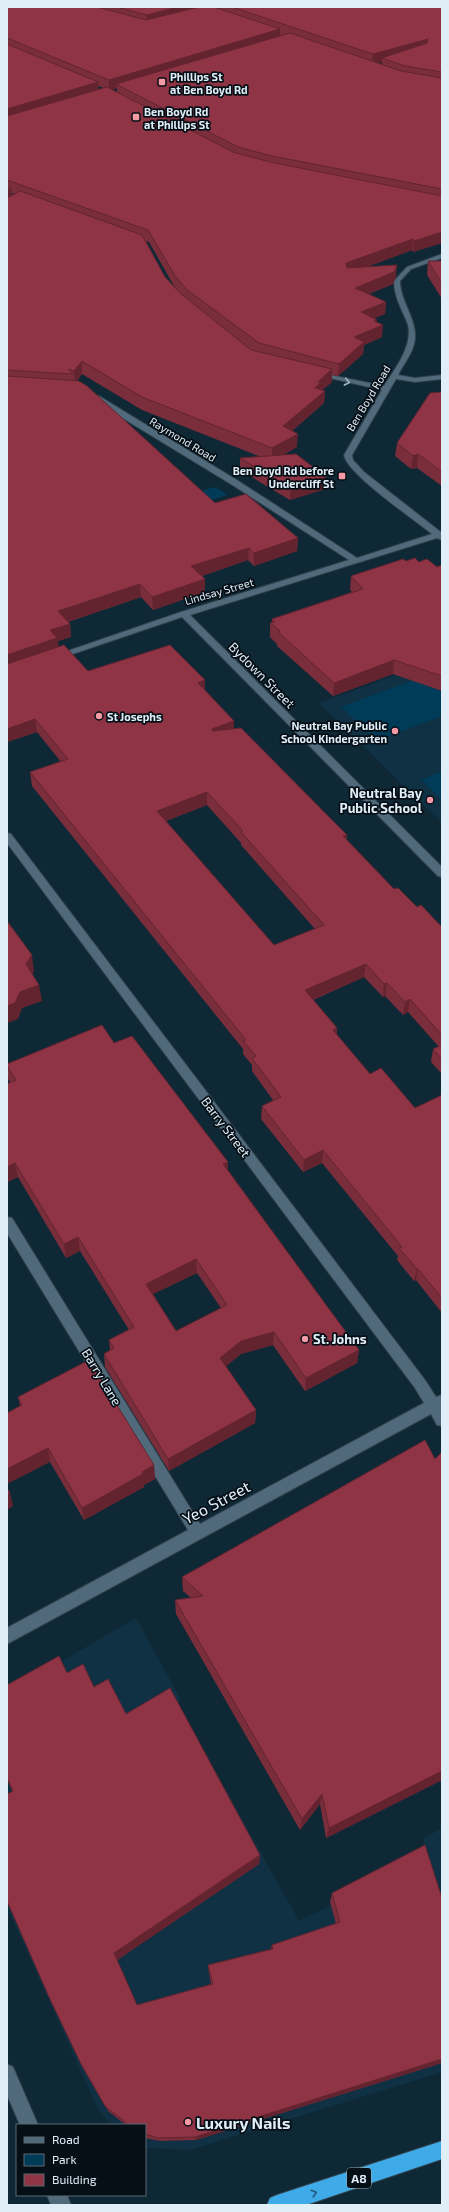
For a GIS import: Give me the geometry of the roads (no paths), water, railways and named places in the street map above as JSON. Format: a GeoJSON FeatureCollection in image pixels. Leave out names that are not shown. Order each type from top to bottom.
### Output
{"type":"FeatureCollection","features":[{"type":"Feature","properties":{"kind":"highway","name":"A8"},"geometry":{"type":"LineString","coordinates":[[277,2205],[442,2150]]}},
{"type":"Feature","properties":{"kind":"street","name":"Ben Boyd Road"},"geometry":{"type":"LineString","coordinates":[[440,536],[361,474],[349,461],[348,455],[350,449],[394,376],[411,344],[411,324],[397,291],[397,281],[409,268],[442,256]]}},
{"type":"Feature","properties":{"kind":"street"},"geometry":{"type":"LineString","coordinates":[[309,373],[386,389]]}},
{"type":"Feature","properties":{"kind":"street"},"geometry":{"type":"LineString","coordinates":[[394,376],[415,380],[442,377]]}},
{"type":"Feature","properties":{"kind":"street","name":"Raymond Road"},"geometry":{"type":"LineString","coordinates":[[89,394],[237,484],[356,561]]}},
{"type":"Feature","properties":{"kind":"street","name":"Lindsay Street"},"geometry":{"type":"LineString","coordinates":[[44,660],[184,614],[440,536]]}},
{"type":"Feature","properties":{"kind":"street","name":"Bydown Street"},"geometry":{"type":"LineString","coordinates":[[184,614],[442,873]]}},
{"type":"Feature","properties":{"kind":"street","name":"Barry Street"},"geometry":{"type":"LineString","coordinates":[[7,836],[420,1384],[438,1404],[442,1420]]}},
{"type":"Feature","properties":{"kind":"street","name":"Barry Lane"},"geometry":{"type":"LineString","coordinates":[[7,1222],[197,1532]]}},
{"type":"Feature","properties":{"kind":"street","name":"Yeo Street"},"geometry":{"type":"LineString","coordinates":[[7,1636],[197,1532],[438,1404]]}},
{"type":"Feature","properties":{"kind":"street"},"geometry":{"type":"LineString","coordinates":[[7,2073],[28,2124]]}},
{"type":"Feature","properties":{"kind":"place","name":"Phillips St at Ben Boyd Rd"},"geometry":{"type":"Point","coordinates":[162,82]}},
{"type":"Feature","properties":{"kind":"place","name":"Ben Boyd Rd at Phillips St"},"geometry":{"type":"Point","coordinates":[136,117]}},
{"type":"Feature","properties":{"kind":"place","name":"Ben Boyd Rd before Undercliff St"},"geometry":{"type":"Point","coordinates":[342,476]}},
{"type":"Feature","properties":{"kind":"place","name":"St Josephs"},"geometry":{"type":"Point","coordinates":[99,716]}},
{"type":"Feature","properties":{"kind":"place","name":"Neutral Bay Public School Kindergarten"},"geometry":{"type":"Point","coordinates":[395,731]}},
{"type":"Feature","properties":{"kind":"place","name":"Neutral Bay Public School"},"geometry":{"type":"Point","coordinates":[430,800]}},
{"type":"Feature","properties":{"kind":"place","name":"St. Johns"},"geometry":{"type":"Point","coordinates":[305,1339]}},
{"type":"Feature","properties":{"kind":"place","name":"Luxury Nails"},"geometry":{"type":"Point","coordinates":[188,2122]}}]}
